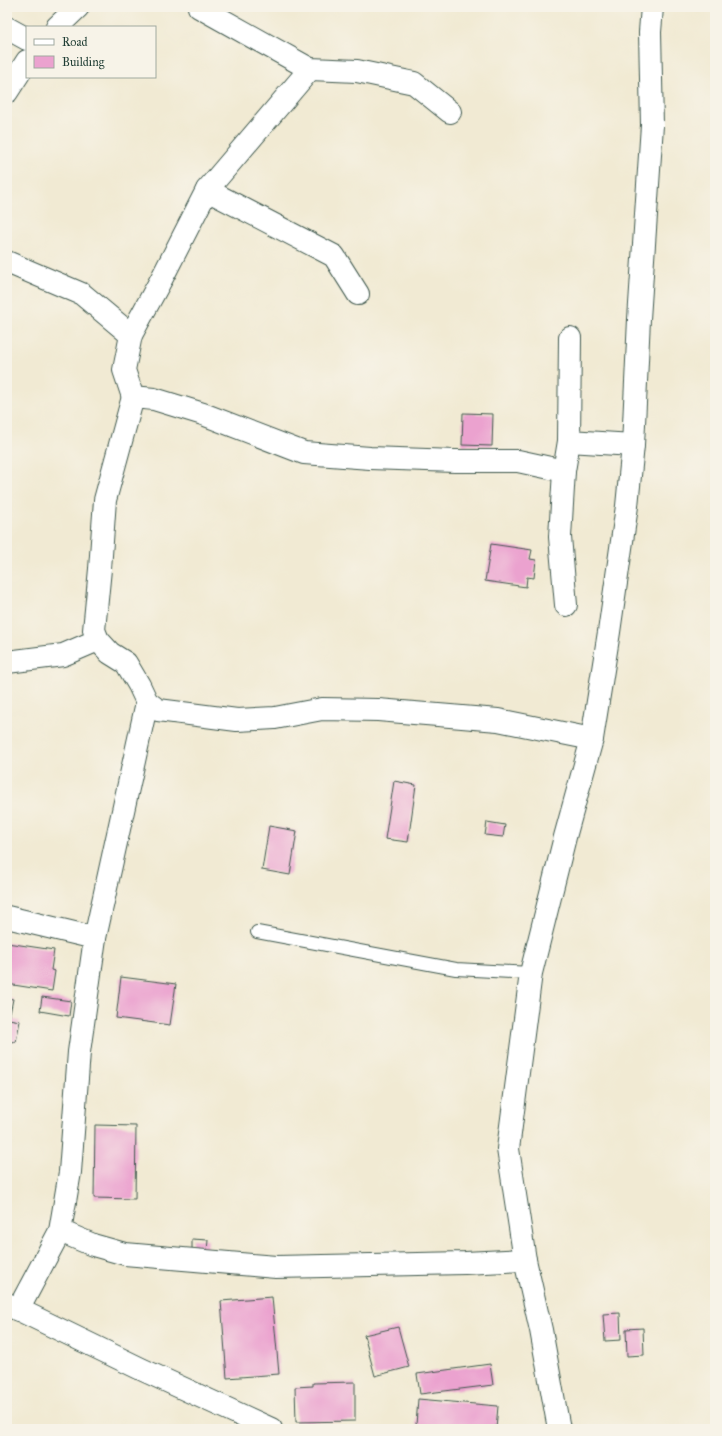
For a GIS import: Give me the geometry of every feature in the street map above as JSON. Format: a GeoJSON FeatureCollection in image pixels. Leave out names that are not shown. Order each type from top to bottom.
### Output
{"type":"FeatureCollection","features":[{"type":"Feature","properties":{"kind":"street"},"geometry":{"type":"LineString","coordinates":[[57,26],[78,7]]}},
{"type":"Feature","properties":{"kind":"street"},"geometry":{"type":"LineString","coordinates":[[199,7],[310,69],[357,71],[414,83],[450,112]]}},
{"type":"Feature","properties":{"kind":"street"},"geometry":{"type":"LineString","coordinates":[[559,1429],[541,1330],[525,1260],[508,1149],[531,973],[565,837],[592,739],[627,506],[633,445],[639,319],[652,125],[650,32],[652,7]]}},
{"type":"Feature","properties":{"kind":"street"},"geometry":{"type":"LineString","coordinates":[[7,28],[26,38]]}},
{"type":"Feature","properties":{"kind":"street"},"geometry":{"type":"LineString","coordinates":[[7,92],[26,63]]}},
{"type":"Feature","properties":{"kind":"street"},"geometry":{"type":"LineString","coordinates":[[310,69],[207,190],[131,335],[124,370],[133,397],[105,500],[94,630],[98,640],[110,653],[126,663],[139,684],[147,702],[158,710],[238,720],[275,718],[322,709],[378,710],[498,720],[592,739]]}},
{"type":"Feature","properties":{"kind":"street"},"geometry":{"type":"LineString","coordinates":[[207,190],[334,256],[358,294]]}},
{"type":"Feature","properties":{"kind":"street"},"geometry":{"type":"LineString","coordinates":[[7,262],[82,294],[131,335]]}},
{"type":"Feature","properties":{"kind":"street"},"geometry":{"type":"LineString","coordinates":[[566,605],[560,537],[564,471],[569,441],[570,338]]}},
{"type":"Feature","properties":{"kind":"street"},"geometry":{"type":"LineString","coordinates":[[133,397],[154,399],[204,414],[304,453],[370,458],[455,461],[518,461],[564,471]]}},
{"type":"Feature","properties":{"kind":"street"},"geometry":{"type":"LineString","coordinates":[[569,441],[633,445]]}},
{"type":"Feature","properties":{"kind":"street"},"geometry":{"type":"LineString","coordinates":[[7,662],[63,655],[98,640]]}},
{"type":"Feature","properties":{"kind":"street"},"geometry":{"type":"LineString","coordinates":[[147,702],[95,938],[79,1052],[70,1172],[60,1231],[13,1307],[141,1369],[271,1429]]}},
{"type":"Feature","properties":{"kind":"street"},"geometry":{"type":"LineString","coordinates":[[7,918],[95,938]]}},
{"type":"Feature","properties":{"kind":"street"},"geometry":{"type":"LineString","coordinates":[[60,1231],[93,1245],[125,1254],[276,1267],[466,1263],[525,1260]]}},
{"type":"Feature","properties":{"kind":"lane"},"geometry":{"type":"LineString","coordinates":[[257,932],[456,969],[531,973]]}},
{"type":"Feature","properties":{"kind":"building"},"geometry":{"type":"Polygon","coordinates":[[[463,413],[493,414],[492,446],[462,445],[463,413]]]}},
{"type":"Feature","properties":{"kind":"building"},"geometry":{"type":"Polygon","coordinates":[[[491,544],[532,550],[530,559],[536,560],[534,578],[527,577],[526,587],[485,581],[491,544]]]}},
{"type":"Feature","properties":{"kind":"building"},"geometry":{"type":"Polygon","coordinates":[[[394,781],[416,785],[408,842],[385,839],[394,781]]]}},
{"type":"Feature","properties":{"kind":"building"},"geometry":{"type":"Polygon","coordinates":[[[487,822],[505,825],[503,837],[485,835],[487,822]]]}},
{"type":"Feature","properties":{"kind":"building"},"geometry":{"type":"Polygon","coordinates":[[[269,826],[297,831],[290,875],[262,870],[269,826]]]}},
{"type":"Feature","properties":{"kind":"building"},"geometry":{"type":"Polygon","coordinates":[[[7,943],[54,950],[51,970],[55,971],[52,991],[7,984],[7,943]]]}},
{"type":"Feature","properties":{"kind":"building"},"geometry":{"type":"Polygon","coordinates":[[[121,977],[176,984],[170,1025],[116,1018],[121,977]]]}},
{"type":"Feature","properties":{"kind":"building"},"geometry":{"type":"Polygon","coordinates":[[[42,997],[71,1001],[69,1016],[40,1011],[42,997]]]}},
{"type":"Feature","properties":{"kind":"building"},"geometry":{"type":"Polygon","coordinates":[[[7,998],[13,999],[9,1019],[20,1021],[16,1042],[7,1041],[7,998]]]}},
{"type":"Feature","properties":{"kind":"building"},"geometry":{"type":"Polygon","coordinates":[[[95,1125],[136,1126],[135,1199],[94,1198],[95,1125]]]}},
{"type":"Feature","properties":{"kind":"building"},"geometry":{"type":"Polygon","coordinates":[[[192,1239],[208,1240],[207,1251],[192,1250],[192,1239]]]}},
{"type":"Feature","properties":{"kind":"building"},"geometry":{"type":"Polygon","coordinates":[[[272,1297],[279,1374],[227,1378],[221,1301],[272,1297]]]}},
{"type":"Feature","properties":{"kind":"building"},"geometry":{"type":"Polygon","coordinates":[[[620,1313],[621,1340],[605,1341],[603,1314],[620,1313]]]}},
{"type":"Feature","properties":{"kind":"building"},"geometry":{"type":"Polygon","coordinates":[[[398,1327],[409,1367],[375,1376],[364,1335],[398,1327]]]}},
{"type":"Feature","properties":{"kind":"building"},"geometry":{"type":"Polygon","coordinates":[[[643,1328],[644,1355],[627,1356],[626,1329],[643,1328]]]}},
{"type":"Feature","properties":{"kind":"building"},"geometry":{"type":"Polygon","coordinates":[[[490,1364],[493,1385],[420,1394],[417,1374],[490,1364]]]}},
{"type":"Feature","properties":{"kind":"building"},"geometry":{"type":"Polygon","coordinates":[[[355,1382],[355,1421],[296,1422],[295,1387],[313,1386],[313,1383],[355,1382]]]}},
{"type":"Feature","properties":{"kind":"building"},"geometry":{"type":"Polygon","coordinates":[[[418,1399],[498,1406],[496,1429],[463,1429],[416,1425],[418,1399]]]}}]}
